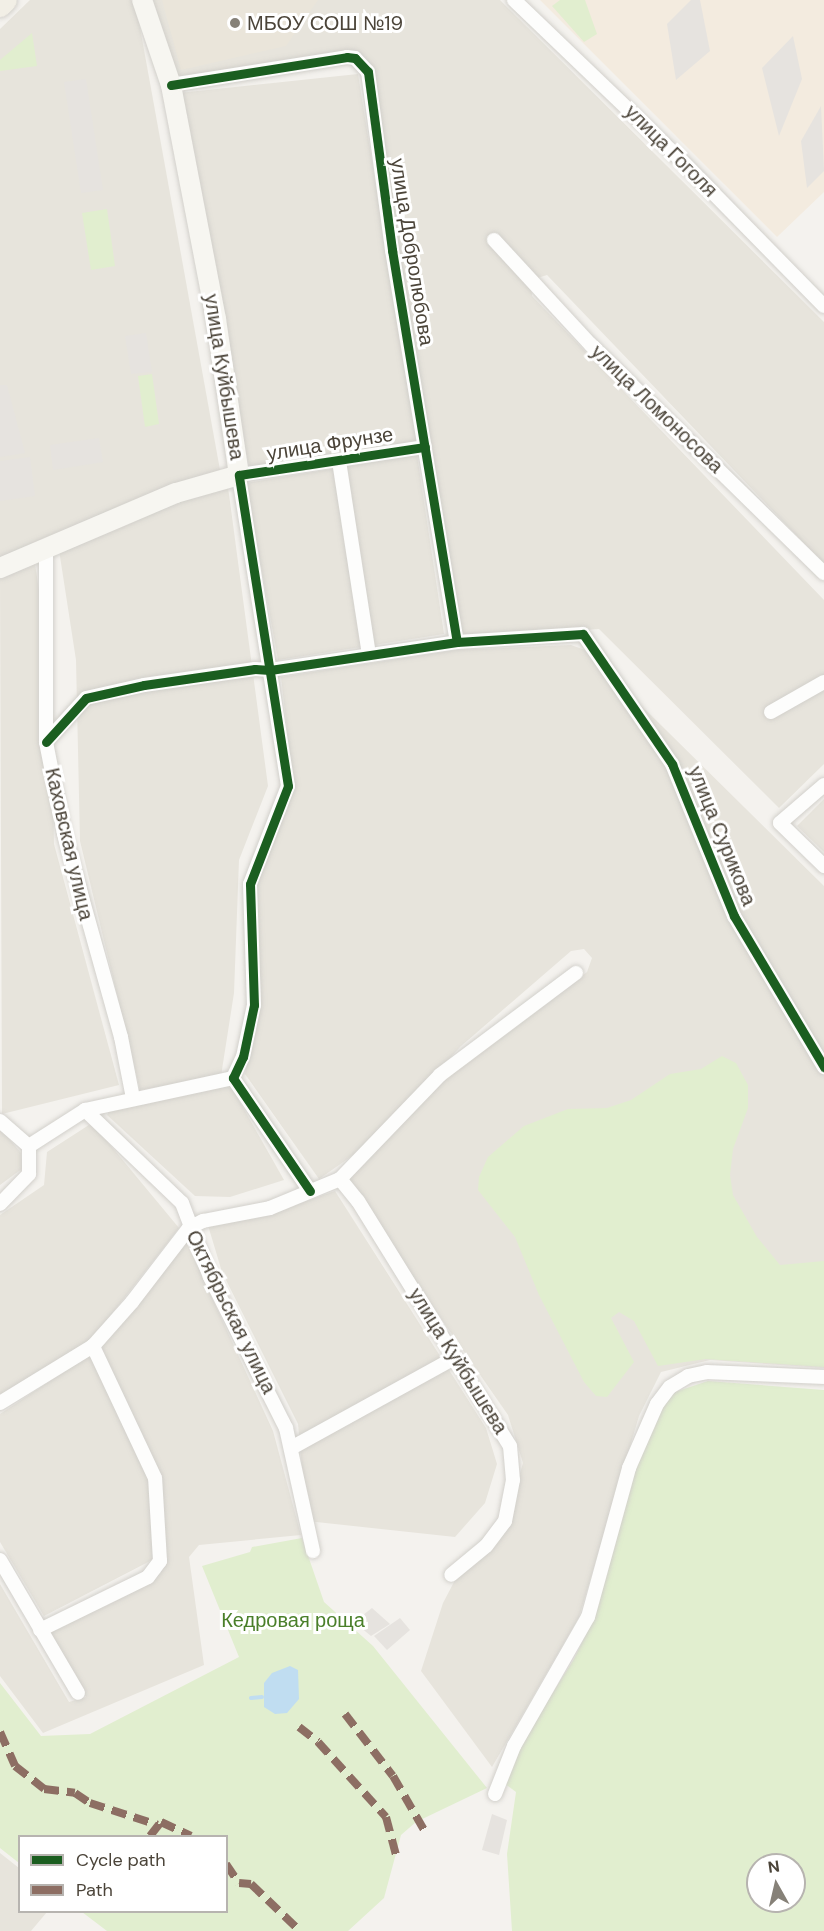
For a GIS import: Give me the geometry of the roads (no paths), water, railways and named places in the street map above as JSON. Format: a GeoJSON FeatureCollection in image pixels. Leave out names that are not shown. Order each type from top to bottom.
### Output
{"type":"FeatureCollection","features":[{"type":"Feature","properties":{"kind":"main road"},"geometry":{"type":"LineString","coordinates":[[0,6],[6,0]]}},
{"type":"Feature","properties":{"kind":"main road","name":"улица Куйбышева"},"geometry":{"type":"LineString","coordinates":[[142,0],[171,85],[216,319],[239,475]]}},
{"type":"Feature","properties":{"kind":"main road","name":"улица Фрунзе"},"geometry":{"type":"LineString","coordinates":[[0,568],[176,493],[239,475]]}},
{"type":"Feature","properties":{"kind":"street","name":"улица Гоголя"},"geometry":{"type":"LineString","coordinates":[[514,0],[679,158],[824,306]]}},
{"type":"Feature","properties":{"kind":"street","name":"улица Добролюбова"},"geometry":{"type":"LineString","coordinates":[[171,85],[334,58],[355,58],[363,64],[371,86],[392,250],[457,642]]}},
{"type":"Feature","properties":{"kind":"street","name":"улица Ломоносова"},"geometry":{"type":"LineString","coordinates":[[494,240],[591,345],[824,573]]}},
{"type":"Feature","properties":{"kind":"street","name":"улица Фрунзе"},"geometry":{"type":"LineString","coordinates":[[239,475],[425,447]]}},
{"type":"Feature","properties":{"kind":"street"},"geometry":{"type":"LineString","coordinates":[[339,461],[369,655]]}},
{"type":"Feature","properties":{"kind":"street","name":"улица Куйбышева"},"geometry":{"type":"LineString","coordinates":[[232,1078],[243,1058],[254,1005],[250,884],[288,786],[239,475]]}},
{"type":"Feature","properties":{"kind":"street","name":"Каховская улица"},"geometry":{"type":"LineString","coordinates":[[46,549],[46,742],[64,833],[118,1027],[133,1098]]}},
{"type":"Feature","properties":{"kind":"street","name":"улица Сурикова"},"geometry":{"type":"LineString","coordinates":[[457,642],[573,633],[590,640],[672,764],[734,916],[824,1067]]}},
{"type":"Feature","properties":{"kind":"street"},"geometry":{"type":"LineString","coordinates":[[46,742],[86,698],[144,685],[255,669],[270,670],[457,642]]}},
{"type":"Feature","properties":{"kind":"street"},"geometry":{"type":"LineString","coordinates":[[771,712],[824,682]]}},
{"type":"Feature","properties":{"kind":"street"},"geometry":{"type":"LineString","coordinates":[[824,785],[780,823],[824,866]]}},
{"type":"Feature","properties":{"kind":"street"},"geometry":{"type":"LineString","coordinates":[[0,1403],[93,1346],[132,1302],[189,1228],[204,1221],[270,1208],[340,1179],[440,1075],[576,973]]}},
{"type":"Feature","properties":{"kind":"street"},"geometry":{"type":"LineString","coordinates":[[29,1146],[85,1110],[232,1078],[310,1191]]}},
{"type":"Feature","properties":{"kind":"street","name":"Октябрьская улица"},"geometry":{"type":"LineString","coordinates":[[85,1110],[177,1196],[189,1228],[293,1447],[313,1551]]}},
{"type":"Feature","properties":{"kind":"street"},"geometry":{"type":"LineString","coordinates":[[0,1121],[29,1146],[29,1174],[0,1204]]}},
{"type":"Feature","properties":{"kind":"street","name":"улица Куйбышева"},"geometry":{"type":"LineString","coordinates":[[340,1179],[358,1201],[510,1446],[513,1480],[506,1521],[486,1546],[451,1575]]}},
{"type":"Feature","properties":{"kind":"street"},"geometry":{"type":"LineString","coordinates":[[40,1630],[148,1577],[160,1561],[155,1478],[93,1346]]}},
{"type":"Feature","properties":{"kind":"street"},"geometry":{"type":"LineString","coordinates":[[293,1447],[454,1358]]}},
{"type":"Feature","properties":{"kind":"street"},"geometry":{"type":"LineString","coordinates":[[495,1794],[514,1746],[588,1617],[629,1468],[657,1404],[670,1388],[688,1376],[707,1372],[753,1371],[824,1377]]}},
{"type":"Feature","properties":{"kind":"street"},"geometry":{"type":"LineString","coordinates":[[0,1560],[78,1693]]}},
{"type":"Feature","properties":{"kind":"water"},"geometry":{"type":"Polygon","coordinates":[[[290,1666],[298,1670],[299,1699],[287,1713],[275,1714],[264,1707],[264,1683],[272,1673],[290,1666]]]}},
{"type":"Feature","properties":{"kind":"waterway"},"geometry":{"type":"LineString","coordinates":[[251,1698],[262,1697]]}},
{"type":"Feature","properties":{"kind":"place","name":"МБОУ СОШ №19"},"geometry":{"type":"Point","coordinates":[235,23]}},
{"type":"Feature","properties":{"kind":"park label","name":"Кедровая роща"},"geometry":{"type":"Point","coordinates":[293,1620]}}]}
